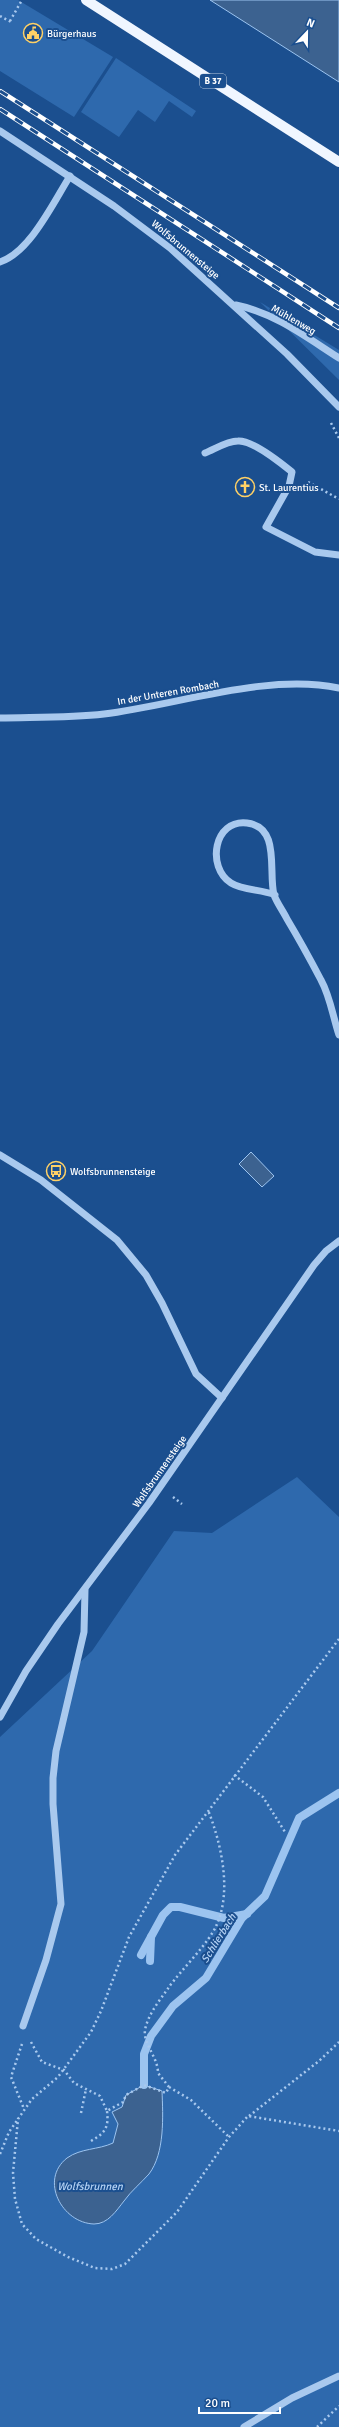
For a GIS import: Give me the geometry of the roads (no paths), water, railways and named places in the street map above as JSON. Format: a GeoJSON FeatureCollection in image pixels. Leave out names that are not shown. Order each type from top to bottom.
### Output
{"type":"FeatureCollection","features":[{"type":"Feature","properties":{"kind":"main road","name":"B 37"},"geometry":{"type":"LineString","coordinates":[[86,0],[339,162]]}},
{"type":"Feature","properties":{"kind":"street","name":"Wolfsbrunnensteige"},"geometry":{"type":"LineString","coordinates":[[0,131],[70,176],[145,228],[235,305],[310,376],[339,407]]}},
{"type":"Feature","properties":{"kind":"street"},"geometry":{"type":"LineString","coordinates":[[0,262],[16,254],[27,241],[70,176]]}},
{"type":"Feature","properties":{"kind":"street","name":"Mühlenweg"},"geometry":{"type":"LineString","coordinates":[[235,305],[262,312],[281,321],[339,358]]}},
{"type":"Feature","properties":{"kind":"street"},"geometry":{"type":"LineString","coordinates":[[205,452],[240,441],[249,444],[280,462],[292,472],[289,486],[266,527],[315,552],[339,555]]}},
{"type":"Feature","properties":{"kind":"street","name":"In der Unteren Rombach"},"geometry":{"type":"LineString","coordinates":[[0,718],[103,714],[250,688],[297,685],[339,688]]}},
{"type":"Feature","properties":{"kind":"street"},"geometry":{"type":"LineString","coordinates":[[274,895],[262,890],[242,887],[231,882],[220,872],[215,859],[218,843],[224,830],[235,822],[249,823],[261,829],[269,837],[274,895],[322,982],[339,1034]]}},
{"type":"Feature","properties":{"kind":"street"},"geometry":{"type":"LineString","coordinates":[[0,1155],[41,1180],[117,1240],[146,1275],[162,1303],[196,1374],[222,1398]]}},
{"type":"Feature","properties":{"kind":"street","name":"Wolfsbrunnensteige"},"geometry":{"type":"LineString","coordinates":[[0,1717],[30,1665],[58,1624],[149,1503],[314,1266],[326,1251],[339,1241]]}},
{"type":"Feature","properties":{"kind":"street"},"geometry":{"type":"LineString","coordinates":[[24,2029],[48,1954],[61,1904],[54,1819],[53,1778],[58,1743],[84,1632],[85,1590]]}},
{"type":"Feature","properties":{"kind":"street"},"geometry":{"type":"LineString","coordinates":[[244,2427],[292,2398],[339,2376]]}},
{"type":"Feature","properties":{"kind":"water"},"geometry":{"type":"Polygon","coordinates":[[[210,0],[339,0],[339,82],[210,0]]]}},
{"type":"Feature","properties":{"kind":"water"},"geometry":{"type":"Polygon","coordinates":[[[251,1152],[274,1176],[262,1187],[239,1164],[251,1152]]]}},
{"type":"Feature","properties":{"kind":"water","name":"Wolfsbrunnen"},"geometry":{"type":"Polygon","coordinates":[[[144,2085],[162,2091],[162,2134],[158,2156],[154,2165],[149,2174],[108,2219],[94,2224],[83,2222],[72,2216],[58,2199],[55,2188],[55,2177],[59,2167],[67,2158],[78,2152],[113,2143],[118,2124],[112,2112],[122,2107],[126,2095],[144,2085]]]}},
{"type":"Feature","properties":{"kind":"waterway","name":"Schlierbach"},"geometry":{"type":"LineString","coordinates":[[144,2085],[144,2054],[151,2036],[173,2006],[206,1978],[242,1918],[265,1896],[299,1818],[339,1793]]}},
{"type":"Feature","properties":{"kind":"waterway"},"geometry":{"type":"LineString","coordinates":[[141,1955],[163,1915],[171,1907],[180,1907],[224,1918],[247,1914]]}},
{"type":"Feature","properties":{"kind":"waterway"},"geometry":{"type":"LineString","coordinates":[[150,1961],[151,1937]]}},
{"type":"Feature","properties":{"kind":"railway"},"geometry":{"type":"LineString","coordinates":[[0,91],[339,308]]}},
{"type":"Feature","properties":{"kind":"railway"},"geometry":{"type":"LineString","coordinates":[[0,109],[339,328]]}},
{"type":"Feature","properties":{"kind":"place","name":"Bürgerhaus"},"geometry":{"type":"Point","coordinates":[33,33]}},
{"type":"Feature","properties":{"kind":"place","name":"St. Laurentius"},"geometry":{"type":"Point","coordinates":[245,487]}},
{"type":"Feature","properties":{"kind":"place","name":"Wolfsbrunnensteige"},"geometry":{"type":"Point","coordinates":[56,1171]}}]}
